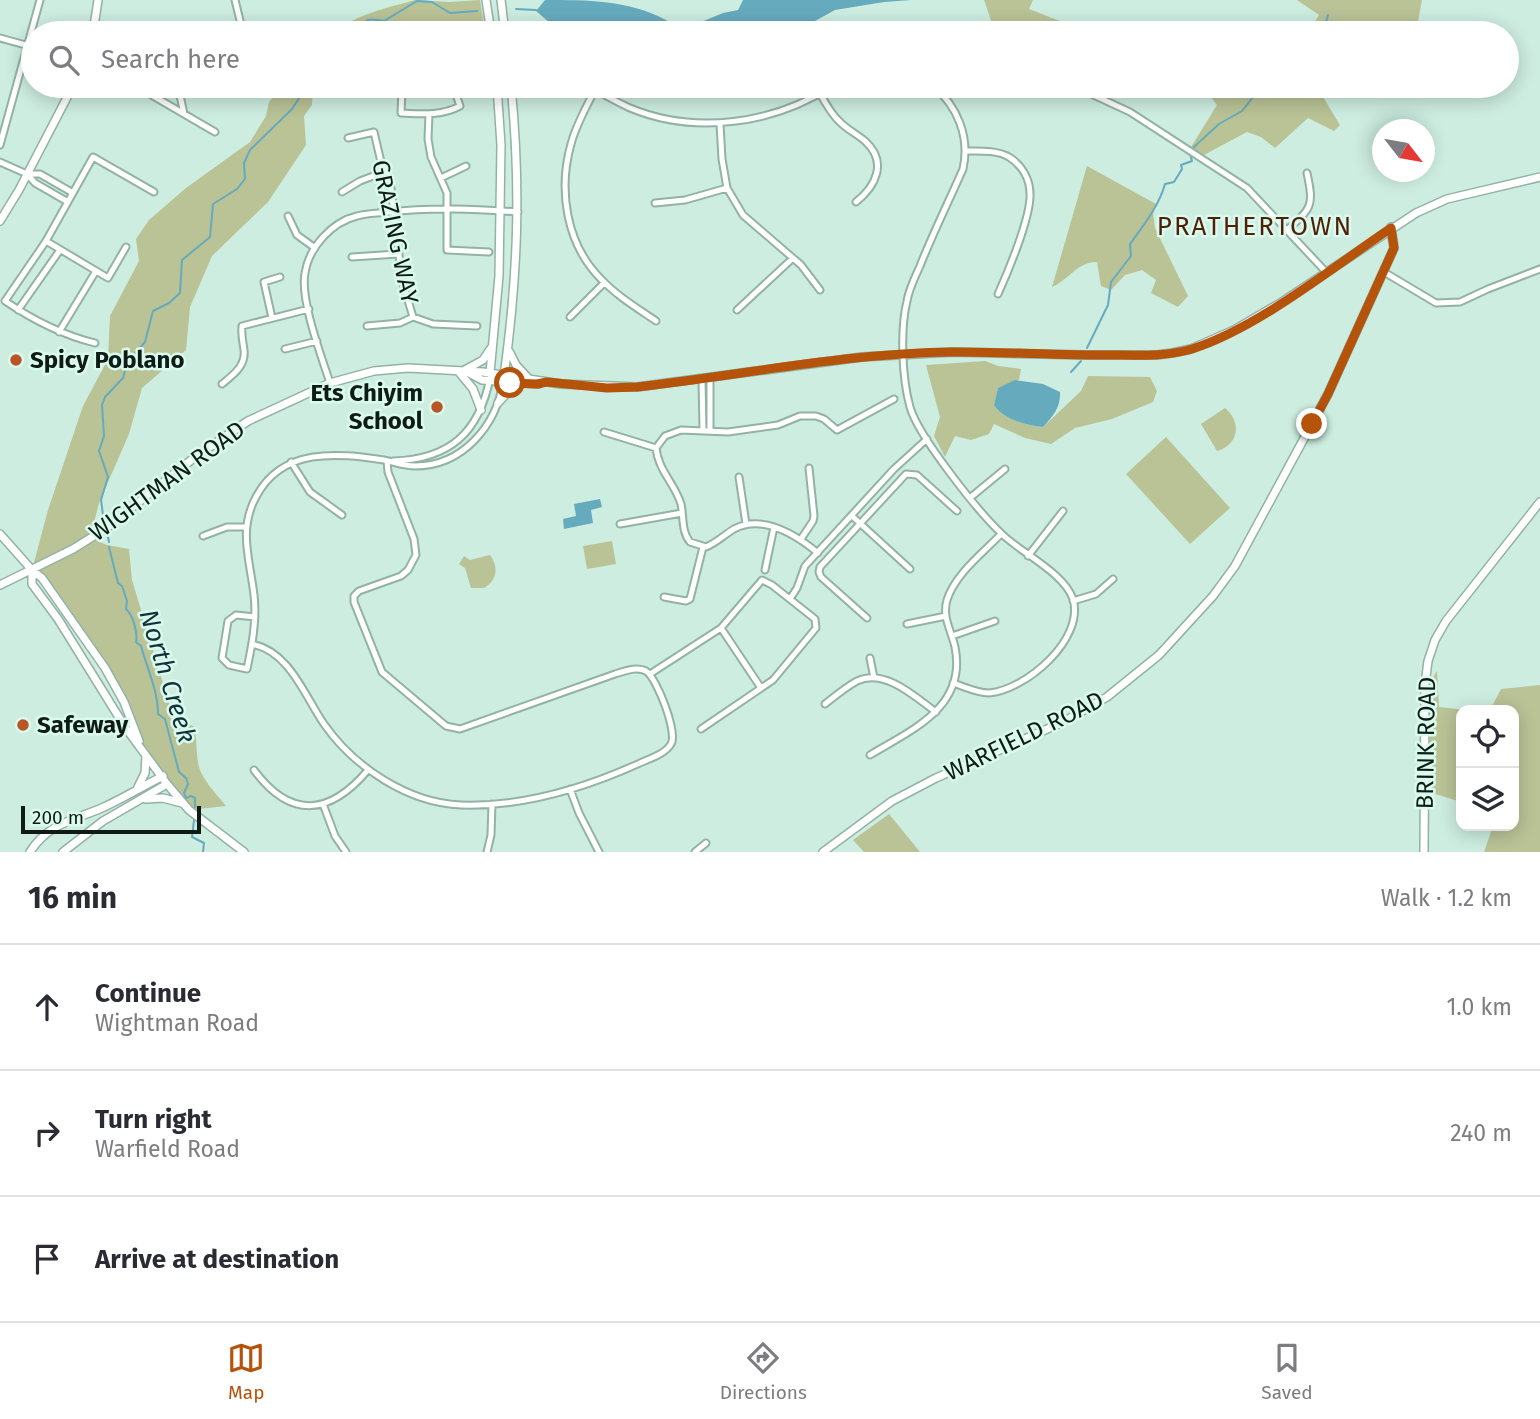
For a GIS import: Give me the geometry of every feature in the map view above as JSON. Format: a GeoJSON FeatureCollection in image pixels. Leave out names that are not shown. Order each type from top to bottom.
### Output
{"type":"FeatureCollection","features":[{"type":"Feature","properties":{"kind":"main road"},"geometry":{"type":"LineString","coordinates":[[95,21],[98,0]]}},
{"type":"Feature","properties":{"kind":"main road"},"geometry":{"type":"LineString","coordinates":[[486,0],[489,21]]}},
{"type":"Feature","properties":{"kind":"main road"},"geometry":{"type":"LineString","coordinates":[[501,0],[504,21]]}},
{"type":"Feature","properties":{"kind":"main road"},"geometry":{"type":"LineString","coordinates":[[0,222],[67,98]]}},
{"type":"Feature","properties":{"kind":"main road"},"geometry":{"type":"LineString","coordinates":[[490,377],[499,276],[501,211],[498,98]]}},
{"type":"Feature","properties":{"kind":"main road"},"geometry":{"type":"LineString","coordinates":[[504,379],[518,240],[517,146],[512,98]]}},
{"type":"Feature","properties":{"kind":"main road","name":"WIGHTMAN ROAD"},"geometry":{"type":"LineString","coordinates":[[0,585],[105,529],[195,457],[248,421],[330,383],[374,371],[408,368],[463,372],[537,384],[547,382],[607,388],[706,379],[862,357],[952,352],[1172,353],[1191,349],[1234,330],[1282,302],[1391,228],[1447,199],[1540,177]]}},
{"type":"Feature","properties":{"kind":"main road","name":"WARFIELD ROAD"},"geometry":{"type":"LineString","coordinates":[[823,852],[892,801],[936,778],[1063,722],[1107,697],[1159,655],[1213,596],[1235,566],[1328,394],[1394,248],[1391,228]]}},
{"type":"Feature","properties":{"kind":"main road"},"geometry":{"type":"LineString","coordinates":[[481,410],[463,372],[483,360],[493,345]]}},
{"type":"Feature","properties":{"kind":"main road"},"geometry":{"type":"LineString","coordinates":[[498,403],[508,392],[525,381],[508,348]]}},
{"type":"Feature","properties":{"kind":"main road","name":"BRINK ROAD"},"geometry":{"type":"LineString","coordinates":[[1424,852],[1425,684],[1428,661],[1435,640],[1451,612],[1540,502]]}},
{"type":"Feature","properties":{"kind":"main road"},"geometry":{"type":"LineString","coordinates":[[0,534],[42,578],[105,668],[124,702],[144,751],[145,773],[136,789]]}},
{"type":"Feature","properties":{"kind":"main road"},"geometry":{"type":"LineString","coordinates":[[32,570],[32,584],[58,619],[125,727],[167,784],[202,821],[244,852]]}},
{"type":"Feature","properties":{"kind":"main road"},"geometry":{"type":"LineString","coordinates":[[30,852],[52,828],[103,807],[163,776]]}},
{"type":"Feature","properties":{"kind":"main road"},"geometry":{"type":"LineString","coordinates":[[63,852],[90,829],[167,784]]}},
{"type":"Feature","properties":{"kind":"main road"},"geometry":{"type":"LineString","coordinates":[[139,800],[153,797],[184,804]]}},
{"type":"Feature","properties":{"kind":"street"},"geometry":{"type":"LineString","coordinates":[[35,21],[40,0]]}},
{"type":"Feature","properties":{"kind":"street"},"geometry":{"type":"LineString","coordinates":[[235,0],[240,21]]}},
{"type":"Feature","properties":{"kind":"street"},"geometry":{"type":"LineString","coordinates":[[0,38],[21,44]]}},
{"type":"Feature","properties":{"kind":"street"},"geometry":{"type":"LineString","coordinates":[[0,145],[21,76]]}},
{"type":"Feature","properties":{"kind":"street"},"geometry":{"type":"LineString","coordinates":[[157,98],[215,132]]}},
{"type":"Feature","properties":{"kind":"street"},"geometry":{"type":"LineString","coordinates":[[181,98],[184,114]]}},
{"type":"Feature","properties":{"kind":"street"},"geometry":{"type":"LineString","coordinates":[[402,98],[401,113],[429,114],[451,111],[460,106],[457,98]]}},
{"type":"Feature","properties":{"kind":"street"},"geometry":{"type":"LineString","coordinates":[[591,98],[571,144],[565,174],[567,211],[576,243],[604,282],[656,321]]}},
{"type":"Feature","properties":{"kind":"street"},"geometry":{"type":"LineString","coordinates":[[611,98],[657,117],[720,124],[750,120],[809,98]]}},
{"type":"Feature","properties":{"kind":"street"},"geometry":{"type":"LineString","coordinates":[[823,98],[837,120],[865,141],[875,156],[877,166],[874,185],[856,201]]}},
{"type":"Feature","properties":{"kind":"street"},"geometry":{"type":"LineString","coordinates":[[945,98],[958,116],[966,151],[963,169],[907,299],[903,324],[910,408],[927,439],[1001,534],[1066,587],[1073,601],[1074,616],[1051,659],[1035,674],[1005,690],[991,692],[973,690],[953,683]]}},
{"type":"Feature","properties":{"kind":"street"},"geometry":{"type":"LineString","coordinates":[[1100,98],[1130,112],[1247,188],[1326,272]]}},
{"type":"Feature","properties":{"kind":"street"},"geometry":{"type":"LineString","coordinates":[[429,114],[429,150],[447,193],[447,250],[489,252]]}},
{"type":"Feature","properties":{"kind":"street"},"geometry":{"type":"LineString","coordinates":[[720,124],[727,188],[743,215],[793,258],[820,290]]}},
{"type":"Feature","properties":{"kind":"street","name":"GRAZING WAY"},"geometry":{"type":"LineString","coordinates":[[348,138],[374,132],[391,188],[402,280],[413,317]]}},
{"type":"Feature","properties":{"kind":"street"},"geometry":{"type":"LineString","coordinates":[[966,151],[1008,157],[1022,168],[1030,186],[1030,198],[1012,264],[999,294]]}},
{"type":"Feature","properties":{"kind":"street"},"geometry":{"type":"LineString","coordinates":[[95,343],[59,332],[5,301],[46,241],[93,157],[153,192]]}},
{"type":"Feature","properties":{"kind":"street"},"geometry":{"type":"LineString","coordinates":[[0,162],[27,174],[40,174],[73,193]]}},
{"type":"Feature","properties":{"kind":"street"},"geometry":{"type":"LineString","coordinates":[[441,178],[466,166]]}},
{"type":"Feature","properties":{"kind":"street"},"geometry":{"type":"LineString","coordinates":[[342,192],[359,181],[384,172]]}},
{"type":"Feature","properties":{"kind":"street"},"geometry":{"type":"LineString","coordinates":[[1287,229],[1307,212],[1311,205],[1307,173]]}},
{"type":"Feature","properties":{"kind":"street"},"geometry":{"type":"LineString","coordinates":[[27,174],[35,183],[68,202]]}},
{"type":"Feature","properties":{"kind":"street"},"geometry":{"type":"LineString","coordinates":[[655,203],[685,200],[727,188]]}},
{"type":"Feature","properties":{"kind":"street"},"geometry":{"type":"LineString","coordinates":[[330,383],[304,288],[308,260],[323,236],[345,220],[356,216],[448,209],[518,212]]}},
{"type":"Feature","properties":{"kind":"street"},"geometry":{"type":"LineString","coordinates":[[288,216],[296,235],[315,248]]}},
{"type":"Feature","properties":{"kind":"street"},"geometry":{"type":"LineString","coordinates":[[46,241],[108,278],[126,247]]}},
{"type":"Feature","properties":{"kind":"street"},"geometry":{"type":"LineString","coordinates":[[19,310],[60,250]]}},
{"type":"Feature","properties":{"kind":"street"},"geometry":{"type":"LineString","coordinates":[[352,257],[398,254]]}},
{"type":"Feature","properties":{"kind":"street"},"geometry":{"type":"LineString","coordinates":[[737,310],[793,258]]}},
{"type":"Feature","properties":{"kind":"street"},"geometry":{"type":"LineString","coordinates":[[1384,272],[1436,303],[1460,302],[1540,270]]}},
{"type":"Feature","properties":{"kind":"street"},"geometry":{"type":"LineString","coordinates":[[59,332],[96,271]]}},
{"type":"Feature","properties":{"kind":"street"},"geometry":{"type":"LineString","coordinates":[[272,318],[264,282],[280,277]]}},
{"type":"Feature","properties":{"kind":"street"},"geometry":{"type":"LineString","coordinates":[[570,317],[604,282]]}},
{"type":"Feature","properties":{"kind":"street"},"geometry":{"type":"LineString","coordinates":[[222,384],[242,365],[242,326],[309,309]]}},
{"type":"Feature","properties":{"kind":"street"},"geometry":{"type":"LineString","coordinates":[[367,326],[400,323],[413,317],[433,324],[477,326]]}},
{"type":"Feature","properties":{"kind":"street"},"geometry":{"type":"LineString","coordinates":[[285,349],[317,341]]}},
{"type":"Feature","properties":{"kind":"street"},"geometry":{"type":"LineString","coordinates":[[387,461],[413,460],[436,453],[453,443],[468,430],[481,410],[490,377]]}},
{"type":"Feature","properties":{"kind":"street"},"geometry":{"type":"LineString","coordinates":[[255,617],[234,615],[227,624],[223,660],[232,667],[247,669],[253,644],[255,617],[245,527],[258,493],[275,472],[291,462],[324,455],[416,466],[455,456],[480,436],[498,403],[504,379]]}},
{"type":"Feature","properties":{"kind":"street"},"geometry":{"type":"LineString","coordinates":[[706,379],[707,430]]}},
{"type":"Feature","properties":{"kind":"street"},"geometry":{"type":"LineString","coordinates":[[818,553],[801,539],[774,527],[746,524],[713,544],[703,547],[695,545],[686,537],[678,496],[659,464],[656,448],[660,441],[671,433],[681,430],[728,432],[778,425],[791,418],[808,415],[824,419],[837,430],[894,399]]}},
{"type":"Feature","properties":{"kind":"street"},"geometry":{"type":"LineString","coordinates":[[604,432],[656,448]]}},
{"type":"Feature","properties":{"kind":"street"},"geometry":{"type":"LineString","coordinates":[[790,599],[797,588],[802,571],[894,470],[927,439]]}},
{"type":"Feature","properties":{"kind":"street"},"geometry":{"type":"LineString","coordinates":[[253,644],[270,650],[288,666],[338,743],[368,770],[396,786],[430,799],[460,805],[526,800],[603,779],[664,752],[672,743],[674,734],[650,674],[642,670],[627,670],[460,729],[446,726],[382,672],[354,596],[359,591],[401,576],[408,570],[416,555],[414,539],[388,472],[387,461]]}},
{"type":"Feature","properties":{"kind":"street"},"geometry":{"type":"LineString","coordinates":[[291,462],[310,492],[342,515]]}},
{"type":"Feature","properties":{"kind":"street"},"geometry":{"type":"LineString","coordinates":[[801,539],[814,516],[809,468]]}},
{"type":"Feature","properties":{"kind":"street"},"geometry":{"type":"LineString","coordinates":[[971,497],[1005,469]]}},
{"type":"Feature","properties":{"kind":"street"},"geometry":{"type":"LineString","coordinates":[[867,618],[821,577],[820,567],[906,474],[917,475],[957,512]]}},
{"type":"Feature","properties":{"kind":"street"},"geometry":{"type":"LineString","coordinates":[[739,477],[746,524]]}},
{"type":"Feature","properties":{"kind":"street"},"geometry":{"type":"LineString","coordinates":[[1028,556],[1063,511]]}},
{"type":"Feature","properties":{"kind":"street"},"geometry":{"type":"LineString","coordinates":[[620,524],[682,513]]}},
{"type":"Feature","properties":{"kind":"street"},"geometry":{"type":"LineString","coordinates":[[852,516],[909,569]]}},
{"type":"Feature","properties":{"kind":"street"},"geometry":{"type":"LineString","coordinates":[[203,536],[227,527],[245,527]]}},
{"type":"Feature","properties":{"kind":"street"},"geometry":{"type":"LineString","coordinates":[[765,570],[774,527]]}},
{"type":"Feature","properties":{"kind":"street"},"geometry":{"type":"LineString","coordinates":[[870,755],[924,722],[949,695],[957,663],[946,616],[946,603],[956,582],[1001,534]]}},
{"type":"Feature","properties":{"kind":"street"},"geometry":{"type":"LineString","coordinates":[[664,597],[686,601],[690,599],[703,547]]}},
{"type":"Feature","properties":{"kind":"street"},"geometry":{"type":"LineString","coordinates":[[1073,601],[1096,594],[1113,579]]}},
{"type":"Feature","properties":{"kind":"street"},"geometry":{"type":"LineString","coordinates":[[650,674],[720,628],[762,580],[767,581],[815,619],[816,628],[778,676],[701,729]]}},
{"type":"Feature","properties":{"kind":"street"},"geometry":{"type":"LineString","coordinates":[[907,624],[946,616]]}},
{"type":"Feature","properties":{"kind":"street"},"geometry":{"type":"LineString","coordinates":[[952,636],[995,621]]}},
{"type":"Feature","properties":{"kind":"street"},"geometry":{"type":"LineString","coordinates":[[720,628],[761,688]]}},
{"type":"Feature","properties":{"kind":"street"},"geometry":{"type":"LineString","coordinates":[[870,658],[874,678]]}},
{"type":"Feature","properties":{"kind":"street"},"geometry":{"type":"LineString","coordinates":[[825,704],[856,682],[874,678],[894,683],[936,712]]}},
{"type":"Feature","properties":{"kind":"street"},"geometry":{"type":"LineString","coordinates":[[254,770],[272,793],[301,805],[323,804],[345,794],[368,770]]}},
{"type":"Feature","properties":{"kind":"street"},"geometry":{"type":"LineString","coordinates":[[570,789],[598,852]]}},
{"type":"Feature","properties":{"kind":"street"},"geometry":{"type":"LineString","coordinates":[[323,804],[335,836],[346,852]]}},
{"type":"Feature","properties":{"kind":"street"},"geometry":{"type":"LineString","coordinates":[[487,852],[491,835],[492,804]]}},
{"type":"Feature","properties":{"kind":"street"},"geometry":{"type":"LineString","coordinates":[[695,852],[706,843]]}},
{"type":"Feature","properties":{"kind":"green space"},"geometry":{"type":"Polygon","coordinates":[[[415,0],[480,0],[483,21],[352,21],[415,0]]]}},
{"type":"Feature","properties":{"kind":"green space"},"geometry":{"type":"Polygon","coordinates":[[[984,0],[1033,0],[1029,9],[1060,21],[991,21],[984,0]]]}},
{"type":"Feature","properties":{"kind":"green space"},"geometry":{"type":"Polygon","coordinates":[[[1297,0],[1422,0],[1418,21],[1315,21],[1319,15],[1297,0]]]}},
{"type":"Feature","properties":{"kind":"green space"},"geometry":{"type":"Polygon","coordinates":[[[272,98],[312,98],[312,105],[304,116],[306,145],[268,202],[212,256],[190,307],[186,350],[142,388],[129,434],[99,503],[90,538],[107,545],[129,549],[132,580],[174,720],[184,721],[194,727],[199,768],[226,806],[189,810],[146,755],[124,702],[58,599],[32,570],[48,510],[83,406],[108,359],[110,316],[139,261],[136,239],[149,220],[186,188],[250,142],[266,116],[272,98]]]}},
{"type":"Feature","properties":{"kind":"green space"},"geometry":{"type":"Polygon","coordinates":[[[1211,98],[1324,98],[1340,125],[1334,131],[1308,118],[1275,148],[1261,137],[1247,132],[1204,155],[1191,147],[1217,105],[1211,98]]]}},
{"type":"Feature","properties":{"kind":"green space"},"geometry":{"type":"Polygon","coordinates":[[[1087,166],[1156,204],[1153,213],[1155,228],[1188,296],[1178,307],[1151,293],[1156,280],[1142,270],[1125,275],[1111,290],[1101,286],[1097,262],[1084,265],[1052,287],[1087,166]]]}},
{"type":"Feature","properties":{"kind":"green space"},"geometry":{"type":"Polygon","coordinates":[[[985,361],[1021,369],[1019,380],[998,388],[994,405],[1010,418],[1036,426],[1043,427],[1081,391],[1088,376],[1150,377],[1157,391],[1153,402],[1112,419],[1075,428],[1051,444],[1025,438],[994,424],[989,434],[971,440],[955,436],[945,457],[934,436],[940,417],[926,365],[985,361]]]}},
{"type":"Feature","properties":{"kind":"green space"},"geometry":{"type":"Polygon","coordinates":[[[1225,408],[1234,420],[1236,433],[1230,444],[1217,451],[1201,424],[1225,408]]]}},
{"type":"Feature","properties":{"kind":"green space"},"geometry":{"type":"Polygon","coordinates":[[[1166,437],[1230,508],[1190,544],[1126,474],[1166,437]]]}},
{"type":"Feature","properties":{"kind":"green space"},"geometry":{"type":"Polygon","coordinates":[[[612,541],[616,564],[587,569],[583,546],[612,541]]]}},
{"type":"Feature","properties":{"kind":"green space"},"geometry":{"type":"Polygon","coordinates":[[[490,555],[495,564],[492,582],[484,588],[471,588],[465,568],[459,564],[464,556],[470,560],[490,555]]]}},
{"type":"Feature","properties":{"kind":"green space"},"geometry":{"type":"Polygon","coordinates":[[[1437,671],[1439,707],[1456,709],[1456,800],[1432,793],[1427,687],[1437,671]]]}},
{"type":"Feature","properties":{"kind":"green space"},"geometry":{"type":"Polygon","coordinates":[[[1540,685],[1540,852],[1484,852],[1491,831],[1519,831],[1519,705],[1493,705],[1501,689],[1540,685]]]}},
{"type":"Feature","properties":{"kind":"green space"},"geometry":{"type":"Polygon","coordinates":[[[889,814],[920,852],[864,852],[853,840],[889,814]]]}},
{"type":"Feature","properties":{"kind":"water"},"geometry":{"type":"Polygon","coordinates":[[[545,0],[592,1],[637,8],[667,21],[548,21],[536,11],[545,0]]]}},
{"type":"Feature","properties":{"kind":"water"},"geometry":{"type":"Polygon","coordinates":[[[743,0],[911,0],[835,10],[815,21],[703,21],[738,10],[743,0]]]}},
{"type":"Feature","properties":{"kind":"water"},"geometry":{"type":"Polygon","coordinates":[[[1015,380],[1043,384],[1060,392],[1058,407],[1043,427],[1009,418],[994,405],[998,388],[1015,380]]]}},
{"type":"Feature","properties":{"kind":"water"},"geometry":{"type":"Polygon","coordinates":[[[600,499],[602,507],[591,510],[593,523],[564,529],[563,519],[576,516],[574,504],[600,499]]]}},
{"type":"Feature","properties":{"kind":"waterway","name":"North Creek"},"geometry":{"type":"LineString","coordinates":[[384,21],[417,1],[432,2],[450,13],[477,11]]}},
{"type":"Feature","properties":{"kind":"waterway","name":"North Creek"},"geometry":{"type":"LineString","coordinates":[[516,9],[536,10]]}},
{"type":"Feature","properties":{"kind":"waterway"},"geometry":{"type":"LineString","coordinates":[[1326,21],[1328,15]]}},
{"type":"Feature","properties":{"kind":"waterway","name":"North Creek"},"geometry":{"type":"LineString","coordinates":[[367,21],[384,21]]}},
{"type":"Feature","properties":{"kind":"waterway","name":"North Creek"},"geometry":{"type":"LineString","coordinates":[[103,515],[101,500],[108,477],[99,451],[104,436],[102,405],[105,397],[123,378],[127,363],[145,342],[153,311],[169,303],[180,293],[182,260],[210,237],[213,204],[237,189],[245,179],[244,163],[250,150],[292,109],[299,98]]}},
{"type":"Feature","properties":{"kind":"waterway"},"geometry":{"type":"LineString","coordinates":[[1194,147],[1219,124],[1242,111],[1252,98]]}},
{"type":"Feature","properties":{"kind":"waterway"},"geometry":{"type":"LineString","coordinates":[[1087,348],[1108,305],[1111,282],[1131,256],[1130,244],[1155,208],[1165,184],[1174,182],[1182,169],[1181,165],[1192,161],[1190,154]]}},
{"type":"Feature","properties":{"kind":"waterway"},"geometry":{"type":"LineString","coordinates":[[1071,372],[1081,361]]}},
{"type":"Feature","properties":{"kind":"waterway","name":"North Creek"},"geometry":{"type":"LineString","coordinates":[[108,537],[109,542]]}},
{"type":"Feature","properties":{"kind":"waterway","name":"North Creek"},"geometry":{"type":"LineString","coordinates":[[109,547],[118,583],[122,586],[127,601],[126,609],[134,624],[136,642],[141,646],[152,680],[158,714],[165,719],[179,772],[188,784],[184,793],[186,798],[195,798],[195,807]]}},
{"type":"Feature","properties":{"kind":"waterway","name":"North Creek"},"geometry":{"type":"LineString","coordinates":[[194,820],[192,837],[204,843],[203,852]]}},
{"type":"Feature","properties":{"kind":"place","name":"Spicy Poblano"},"geometry":{"type":"Point","coordinates":[16,360]}},
{"type":"Feature","properties":{"kind":"place","name":"Ets Chiyim School"},"geometry":{"type":"Point","coordinates":[437,407]}},
{"type":"Feature","properties":{"kind":"place","name":"Safeway"},"geometry":{"type":"Point","coordinates":[23,725]}},
{"type":"Feature","properties":{"kind":"district","name":"PRATHERTOWN"},"geometry":{"type":"Point","coordinates":[1255,226]}},
{"type":"Feature","properties":{"kind":"route"},"geometry":{"type":"LineString","coordinates":[[510,383],[547,382],[607,388],[637,387],[862,357],[952,352],[1084,355],[1172,353],[1191,349],[1234,330],[1282,302],[1391,228],[1394,248],[1312,424]]}}]}
